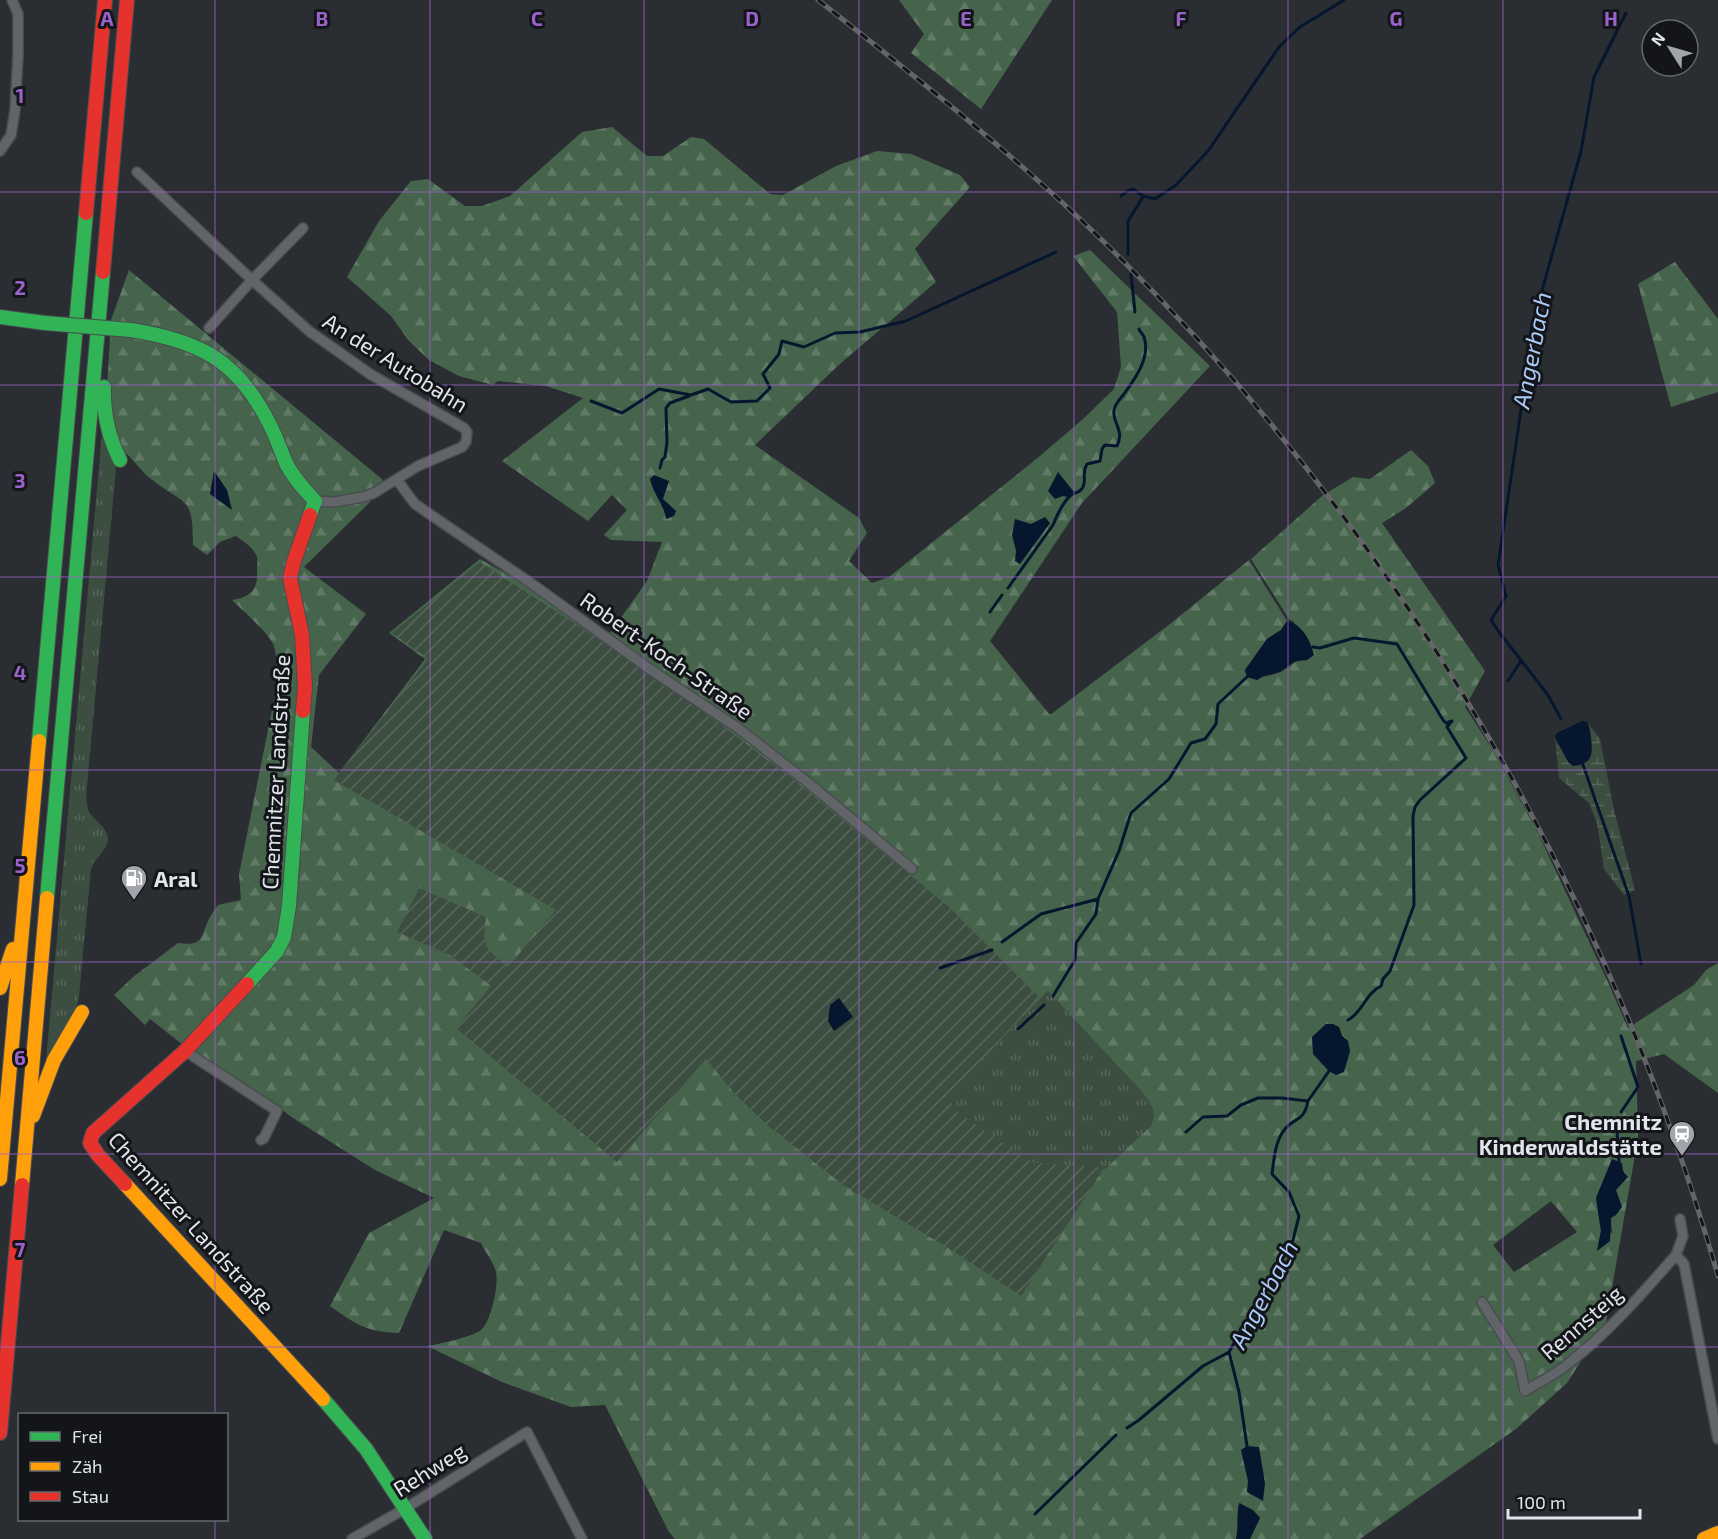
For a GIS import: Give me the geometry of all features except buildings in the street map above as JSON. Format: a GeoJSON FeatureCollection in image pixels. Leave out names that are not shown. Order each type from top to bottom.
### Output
{"type":"FeatureCollection","features":[{"type":"Feature","properties":{"kind":"main road"},"geometry":{"type":"LineString","coordinates":[[0,1179],[105,0]]}},
{"type":"Feature","properties":{"kind":"main road"},"geometry":{"type":"LineString","coordinates":[[0,1434],[127,0]]}},
{"type":"Feature","properties":{"kind":"main road"},"geometry":{"type":"LineString","coordinates":[[0,317],[131,330],[173,338],[222,362],[248,387],[270,424],[287,466],[298,483],[315,501]]}},
{"type":"Feature","properties":{"kind":"main road"},"geometry":{"type":"LineString","coordinates":[[99,317],[108,341],[103,407],[107,432],[120,460]]}},
{"type":"Feature","properties":{"kind":"main road","name":"Chemnitzer Landstraße"},"geometry":{"type":"LineString","coordinates":[[315,501],[290,578],[302,635],[304,687],[288,920],[284,937],[277,951],[185,1051],[93,1133],[90,1143],[98,1155],[320,1394],[366,1449],[406,1508]]}},
{"type":"Feature","properties":{"kind":"main road"},"geometry":{"type":"LineString","coordinates":[[0,988],[10,955],[22,932]]}},
{"type":"Feature","properties":{"kind":"main road"},"geometry":{"type":"LineString","coordinates":[[26,1131],[54,1060],[82,1012]]}},
{"type":"Feature","properties":{"kind":"main road"},"geometry":{"type":"LineString","coordinates":[[406,1508],[425,1539]]}},
{"type":"Feature","properties":{"kind":"main road"},"geometry":{"type":"LineString","coordinates":[[1704,1539],[1718,1533]]}},
{"type":"Feature","properties":{"kind":"street"},"geometry":{"type":"LineString","coordinates":[[0,151],[3,138],[11,135],[13,127],[18,56],[18,14],[12,0]]}},
{"type":"Feature","properties":{"kind":"street","name":"An der Autobahn"},"geometry":{"type":"LineString","coordinates":[[137,172],[309,331],[370,374],[464,428],[467,432],[466,442],[462,447],[418,466],[363,497],[334,502],[315,501]]}},
{"type":"Feature","properties":{"kind":"street"},"geometry":{"type":"LineString","coordinates":[[209,328],[303,228]]}},
{"type":"Feature","properties":{"kind":"street","name":"Robert-Koch-Straße"},"geometry":{"type":"LineString","coordinates":[[396,480],[415,504],[536,586],[654,672],[738,728],[807,781],[912,869]]}},
{"type":"Feature","properties":{"kind":"street"},"geometry":{"type":"LineString","coordinates":[[185,1051],[278,1111],[261,1140]]}},
{"type":"Feature","properties":{"kind":"street"},"geometry":{"type":"LineString","coordinates":[[1680,1219],[1683,1236],[1676,1255],[1684,1264],[1718,1439]]}},
{"type":"Feature","properties":{"kind":"street","name":"Rennsteig"},"geometry":{"type":"LineString","coordinates":[[1482,1302],[1519,1361],[1525,1390],[1563,1368],[1616,1321],[1676,1255]]}},
{"type":"Feature","properties":{"kind":"street","name":"Rehweg"},"geometry":{"type":"LineString","coordinates":[[352,1539],[406,1508],[526,1431],[582,1539]]}},
{"type":"Feature","properties":{"kind":"green space"},"geometry":{"type":"Polygon","coordinates":[[[899,0],[1052,0],[981,109],[911,53],[924,34],[899,0]]]}},
{"type":"Feature","properties":{"kind":"green space"},"geometry":{"type":"Polygon","coordinates":[[[612,127],[647,156],[663,156],[691,137],[704,139],[770,194],[783,195],[836,166],[877,151],[911,154],[960,175],[970,187],[915,249],[936,282],[841,363],[755,445],[859,518],[867,533],[849,561],[872,583],[889,577],[1040,456],[1114,389],[1121,367],[1117,312],[1073,256],[1090,250],[1210,366],[1082,503],[990,641],[1050,715],[1170,624],[1249,560],[1287,621],[1281,630],[1267,639],[1245,670],[1247,677],[1257,680],[1280,672],[1294,663],[1307,660],[1294,622],[1289,619],[1251,559],[1322,496],[1353,477],[1370,479],[1411,450],[1428,466],[1435,483],[1406,508],[1382,523],[1485,671],[1465,707],[1494,752],[1536,829],[1628,1028],[1694,985],[1706,970],[1718,963],[1718,1093],[1664,1054],[1636,1061],[1638,1138],[1606,1322],[1567,1383],[1516,1429],[1360,1539],[1250,1539],[1260,1517],[1240,1503],[1236,1539],[675,1539],[669,1532],[605,1405],[571,1407],[502,1382],[427,1346],[470,1335],[485,1326],[493,1302],[497,1278],[481,1243],[444,1230],[399,1333],[370,1329],[354,1322],[330,1306],[369,1233],[434,1198],[375,1170],[192,1052],[150,1019],[145,1025],[114,995],[133,977],[178,943],[197,942],[218,905],[241,900],[239,874],[276,690],[274,646],[262,629],[232,600],[248,595],[256,584],[257,557],[253,550],[236,536],[220,542],[207,555],[193,545],[191,517],[185,503],[148,476],[127,454],[120,455],[106,406],[111,320],[129,270],[383,480],[370,502],[304,567],[366,614],[319,675],[311,747],[339,773],[425,659],[389,633],[480,559],[610,633],[647,581],[662,542],[611,540],[604,535],[627,510],[612,495],[588,521],[502,461],[583,398],[546,386],[498,381],[493,385],[459,376],[429,360],[409,341],[391,316],[347,277],[379,221],[411,181],[428,179],[465,206],[482,206],[510,196],[582,132],[612,127]],[[1048,991],[950,1092],[952,1108],[1030,1162],[1105,1169],[1151,1126],[1153,1116],[1150,1103],[1141,1091],[1048,991]],[[1326,1024],[1312,1038],[1321,1063],[1329,1071],[1348,1041],[1342,1036],[1339,1027],[1326,1024]],[[1612,1160],[1596,1198],[1601,1231],[1597,1250],[1612,1232],[1611,1218],[1616,1190],[1612,1160]],[[1551,1201],[1493,1245],[1514,1272],[1577,1232],[1551,1201]]]}},
{"type":"Feature","properties":{"kind":"green space"},"geometry":{"type":"Polygon","coordinates":[[[1675,262],[1718,319],[1718,392],[1671,407],[1638,284],[1675,262]]]}},
{"type":"Feature","properties":{"kind":"green space"},"geometry":{"type":"Polygon","coordinates":[[[102,433],[116,460],[116,468],[86,797],[89,812],[104,828],[108,840],[91,869],[76,1011],[45,1072],[102,433]]]}},
{"type":"Feature","properties":{"kind":"green space"},"geometry":{"type":"Polygon","coordinates":[[[480,562],[606,644],[704,712],[789,776],[948,906],[1038,996],[985,1057],[950,1092],[952,1108],[1030,1162],[1104,1168],[1021,1296],[953,1251],[843,1185],[766,1124],[735,1094],[706,1059],[617,1162],[456,1028],[491,986],[450,955],[397,932],[419,888],[486,917],[485,941],[487,946],[508,967],[556,910],[334,780],[428,659],[392,633],[480,562]]]}},
{"type":"Feature","properties":{"kind":"green space"},"geometry":{"type":"Polygon","coordinates":[[[1587,722],[1600,739],[1614,810],[1635,890],[1624,895],[1604,869],[1597,823],[1589,803],[1559,778],[1555,737],[1556,742],[1576,766],[1585,763],[1592,753],[1587,722]]]}},
{"type":"Feature","properties":{"kind":"green space"},"geometry":{"type":"Polygon","coordinates":[[[1048,991],[1141,1091],[1152,1107],[1151,1126],[1105,1169],[1030,1162],[952,1108],[950,1092],[1048,991]]]}},
{"type":"Feature","properties":{"kind":"water"},"geometry":{"type":"Polygon","coordinates":[[[214,471],[227,490],[232,510],[210,494],[214,471]]]}},
{"type":"Feature","properties":{"kind":"water"},"geometry":{"type":"Polygon","coordinates":[[[1058,472],[1074,492],[1068,497],[1055,499],[1048,491],[1058,472]]]}},
{"type":"Feature","properties":{"kind":"water"},"geometry":{"type":"Polygon","coordinates":[[[654,475],[669,481],[663,499],[676,511],[674,516],[666,519],[651,484],[650,479],[654,475]]]}},
{"type":"Feature","properties":{"kind":"water"},"geometry":{"type":"Polygon","coordinates":[[[1045,517],[1050,523],[1020,564],[1015,561],[1016,551],[1012,535],[1015,519],[1031,524],[1045,517]]]}},
{"type":"Feature","properties":{"kind":"water"},"geometry":{"type":"Polygon","coordinates":[[[1287,621],[1297,626],[1305,634],[1314,655],[1307,660],[1295,661],[1280,672],[1263,676],[1257,680],[1247,677],[1245,670],[1267,639],[1281,630],[1287,621]]]}},
{"type":"Feature","properties":{"kind":"water"},"geometry":{"type":"Polygon","coordinates":[[[1582,721],[1587,722],[1589,727],[1591,752],[1586,762],[1573,766],[1568,762],[1555,737],[1557,733],[1582,721]]]}},
{"type":"Feature","properties":{"kind":"water"},"geometry":{"type":"Polygon","coordinates":[[[839,998],[853,1017],[834,1031],[828,1021],[830,1005],[839,998]]]}},
{"type":"Feature","properties":{"kind":"water"},"geometry":{"type":"Polygon","coordinates":[[[1326,1024],[1339,1027],[1342,1036],[1348,1041],[1350,1051],[1344,1072],[1336,1075],[1313,1054],[1312,1037],[1326,1024]]]}},
{"type":"Feature","properties":{"kind":"water"},"geometry":{"type":"Polygon","coordinates":[[[1612,1159],[1622,1163],[1623,1171],[1628,1177],[1616,1190],[1622,1207],[1611,1218],[1610,1241],[1597,1251],[1601,1231],[1596,1198],[1612,1159]]]}},
{"type":"Feature","properties":{"kind":"water"},"geometry":{"type":"Polygon","coordinates":[[[1247,1446],[1259,1447],[1265,1483],[1263,1501],[1247,1492],[1248,1481],[1241,1450],[1247,1446]]]}},
{"type":"Feature","properties":{"kind":"water"},"geometry":{"type":"Polygon","coordinates":[[[1239,1503],[1253,1510],[1260,1518],[1250,1539],[1236,1539],[1239,1503]]]}},
{"type":"Feature","properties":{"kind":"waterway"},"geometry":{"type":"LineString","coordinates":[[1121,196],[1133,189],[1143,196],[1155,199],[1176,185],[1208,151],[1279,47],[1300,27],[1344,0]]}},
{"type":"Feature","properties":{"kind":"waterway","name":"Angerbach"},"geometry":{"type":"LineString","coordinates":[[1561,719],[1548,695],[1491,620],[1506,596],[1498,565],[1531,330],[1581,151],[1594,77],[1626,13]]}},
{"type":"Feature","properties":{"kind":"waterway"},"geometry":{"type":"LineString","coordinates":[[1128,254],[1128,221],[1143,197]]}},
{"type":"Feature","properties":{"kind":"waterway"},"geometry":{"type":"LineString","coordinates":[[591,401],[622,413],[659,389],[691,395],[708,389],[731,402],[757,401],[770,388],[763,374],[779,354],[782,341],[804,347],[835,333],[860,332],[906,321],[1056,252]]}},
{"type":"Feature","properties":{"kind":"waterway"},"geometry":{"type":"LineString","coordinates":[[1131,274],[1135,312]]}},
{"type":"Feature","properties":{"kind":"waterway"},"geometry":{"type":"LineString","coordinates":[[1008,588],[1053,525],[1065,501],[1082,489],[1087,464],[1100,461],[1105,445],[1117,446],[1120,435],[1114,415],[1115,408],[1144,360],[1146,345],[1139,329]]}},
{"type":"Feature","properties":{"kind":"waterway"},"geometry":{"type":"LineString","coordinates":[[660,468],[665,457],[667,442],[666,408],[670,403],[689,396]]}},
{"type":"Feature","properties":{"kind":"waterway"},"geometry":{"type":"LineString","coordinates":[[990,612],[1002,595]]}},
{"type":"Feature","properties":{"kind":"waterway","name":"Angerbach"},"geometry":{"type":"LineString","coordinates":[[1313,647],[1320,648],[1354,638],[1397,644],[1443,720],[1446,723],[1452,721],[1447,727],[1466,758],[1415,807],[1413,816],[1414,905],[1390,971],[1383,979],[1381,986],[1371,993],[1357,1013],[1348,1020]]}},
{"type":"Feature","properties":{"kind":"waterway","name":"Angerbach"},"geometry":{"type":"LineString","coordinates":[[1508,681],[1521,661]]}},
{"type":"Feature","properties":{"kind":"waterway"},"geometry":{"type":"LineString","coordinates":[[1002,942],[1041,914],[1098,899],[1119,851],[1131,813],[1169,779],[1191,743],[1205,739],[1216,724],[1218,704],[1247,677]]}},
{"type":"Feature","properties":{"kind":"waterway"},"geometry":{"type":"LineString","coordinates":[[1582,762],[1629,896],[1641,964]]}},
{"type":"Feature","properties":{"kind":"waterway"},"geometry":{"type":"LineString","coordinates":[[1053,996],[1075,960],[1076,943],[1096,914],[1098,900]]}},
{"type":"Feature","properties":{"kind":"waterway"},"geometry":{"type":"LineString","coordinates":[[940,968],[992,950]]}},
{"type":"Feature","properties":{"kind":"waterway"},"geometry":{"type":"LineString","coordinates":[[1018,1029],[1044,1005]]}},
{"type":"Feature","properties":{"kind":"waterway"},"geometry":{"type":"LineString","coordinates":[[1621,1036],[1638,1087],[1621,1112]]}},
{"type":"Feature","properties":{"kind":"waterway","name":"Angerbach"},"geometry":{"type":"LineString","coordinates":[[1247,1446],[1239,1392],[1229,1352],[1293,1240],[1299,1216],[1289,1192],[1272,1174],[1277,1145],[1285,1129],[1302,1116],[1308,1101],[1330,1067]]}},
{"type":"Feature","properties":{"kind":"waterway"},"geometry":{"type":"LineString","coordinates":[[1186,1132],[1203,1117],[1227,1116],[1241,1105],[1258,1098],[1307,1101]]}},
{"type":"Feature","properties":{"kind":"waterway"},"geometry":{"type":"LineString","coordinates":[[1619,1122],[1617,1131],[1619,1162]]}},
{"type":"Feature","properties":{"kind":"waterway"},"geometry":{"type":"LineString","coordinates":[[1127,1428],[1203,1366],[1229,1352]]}},
{"type":"Feature","properties":{"kind":"waterway"},"geometry":{"type":"LineString","coordinates":[[1035,1514],[1116,1435]]}},
{"type":"Feature","properties":{"kind":"railway"},"geometry":{"type":"LineString","coordinates":[[818,0],[1001,148],[1105,243],[1210,353],[1307,469],[1397,592],[1478,720],[1551,853],[1616,990],[1672,1132],[1718,1276]]}},
{"type":"Feature","properties":{"kind":"traffic: fast"},"geometry":{"type":"LineString","coordinates":[[39,741],[86,213]]}},
{"type":"Feature","properties":{"kind":"traffic: fast"},"geometry":{"type":"LineString","coordinates":[[47,898],[103,272]]}},
{"type":"Feature","properties":{"kind":"traffic: fast"},"geometry":{"type":"LineString","coordinates":[[0,317],[45,323]]}},
{"type":"Feature","properties":{"kind":"traffic: fast"},"geometry":{"type":"LineString","coordinates":[[45,323],[131,330]]}},
{"type":"Feature","properties":{"kind":"traffic: fast"},"geometry":{"type":"LineString","coordinates":[[131,330],[198,348],[231,370],[259,404],[290,470],[315,501],[310,515]]}},
{"type":"Feature","properties":{"kind":"traffic: fast"},"geometry":{"type":"LineString","coordinates":[[104,387],[107,425],[120,460]]}},
{"type":"Feature","properties":{"kind":"traffic: fast"},"geometry":{"type":"LineString","coordinates":[[247,984],[277,951],[284,937],[289,906],[303,711]]}},
{"type":"Feature","properties":{"kind":"traffic: fast"},"geometry":{"type":"LineString","coordinates":[[323,1399],[366,1449],[425,1539]]}},
{"type":"Feature","properties":{"kind":"traffic: slow"},"geometry":{"type":"LineString","coordinates":[[0,1179],[39,741]]}},
{"type":"Feature","properties":{"kind":"traffic: slow"},"geometry":{"type":"LineString","coordinates":[[22,1185],[47,898]]}},
{"type":"Feature","properties":{"kind":"traffic: slow"},"geometry":{"type":"LineString","coordinates":[[0,988],[13,949]]}},
{"type":"Feature","properties":{"kind":"traffic: slow"},"geometry":{"type":"LineString","coordinates":[[33,1116],[54,1060],[82,1012]]}},
{"type":"Feature","properties":{"kind":"traffic: slow"},"geometry":{"type":"LineString","coordinates":[[125,1184],[323,1399]]}},
{"type":"Feature","properties":{"kind":"traffic: slow"},"geometry":{"type":"LineString","coordinates":[[1704,1539],[1718,1533]]}},
{"type":"Feature","properties":{"kind":"traffic: jam"},"geometry":{"type":"LineString","coordinates":[[86,213],[105,0]]}},
{"type":"Feature","properties":{"kind":"traffic: jam"},"geometry":{"type":"LineString","coordinates":[[103,272],[127,0]]}},
{"type":"Feature","properties":{"kind":"traffic: jam"},"geometry":{"type":"LineString","coordinates":[[303,711],[305,687],[302,635],[290,578],[310,515]]}},
{"type":"Feature","properties":{"kind":"traffic: jam"},"geometry":{"type":"LineString","coordinates":[[125,1184],[90,1143],[93,1133],[185,1051],[247,984]]}},
{"type":"Feature","properties":{"kind":"traffic: jam"},"geometry":{"type":"LineString","coordinates":[[0,1433],[22,1185]]}},
{"type":"Feature","properties":{"kind":"place","name":"Aral"},"geometry":{"type":"Point","coordinates":[134,901]}},
{"type":"Feature","properties":{"kind":"place","name":"Chemnitz Kinderwaldstätte"},"geometry":{"type":"Point","coordinates":[1682,1157]}}]}
